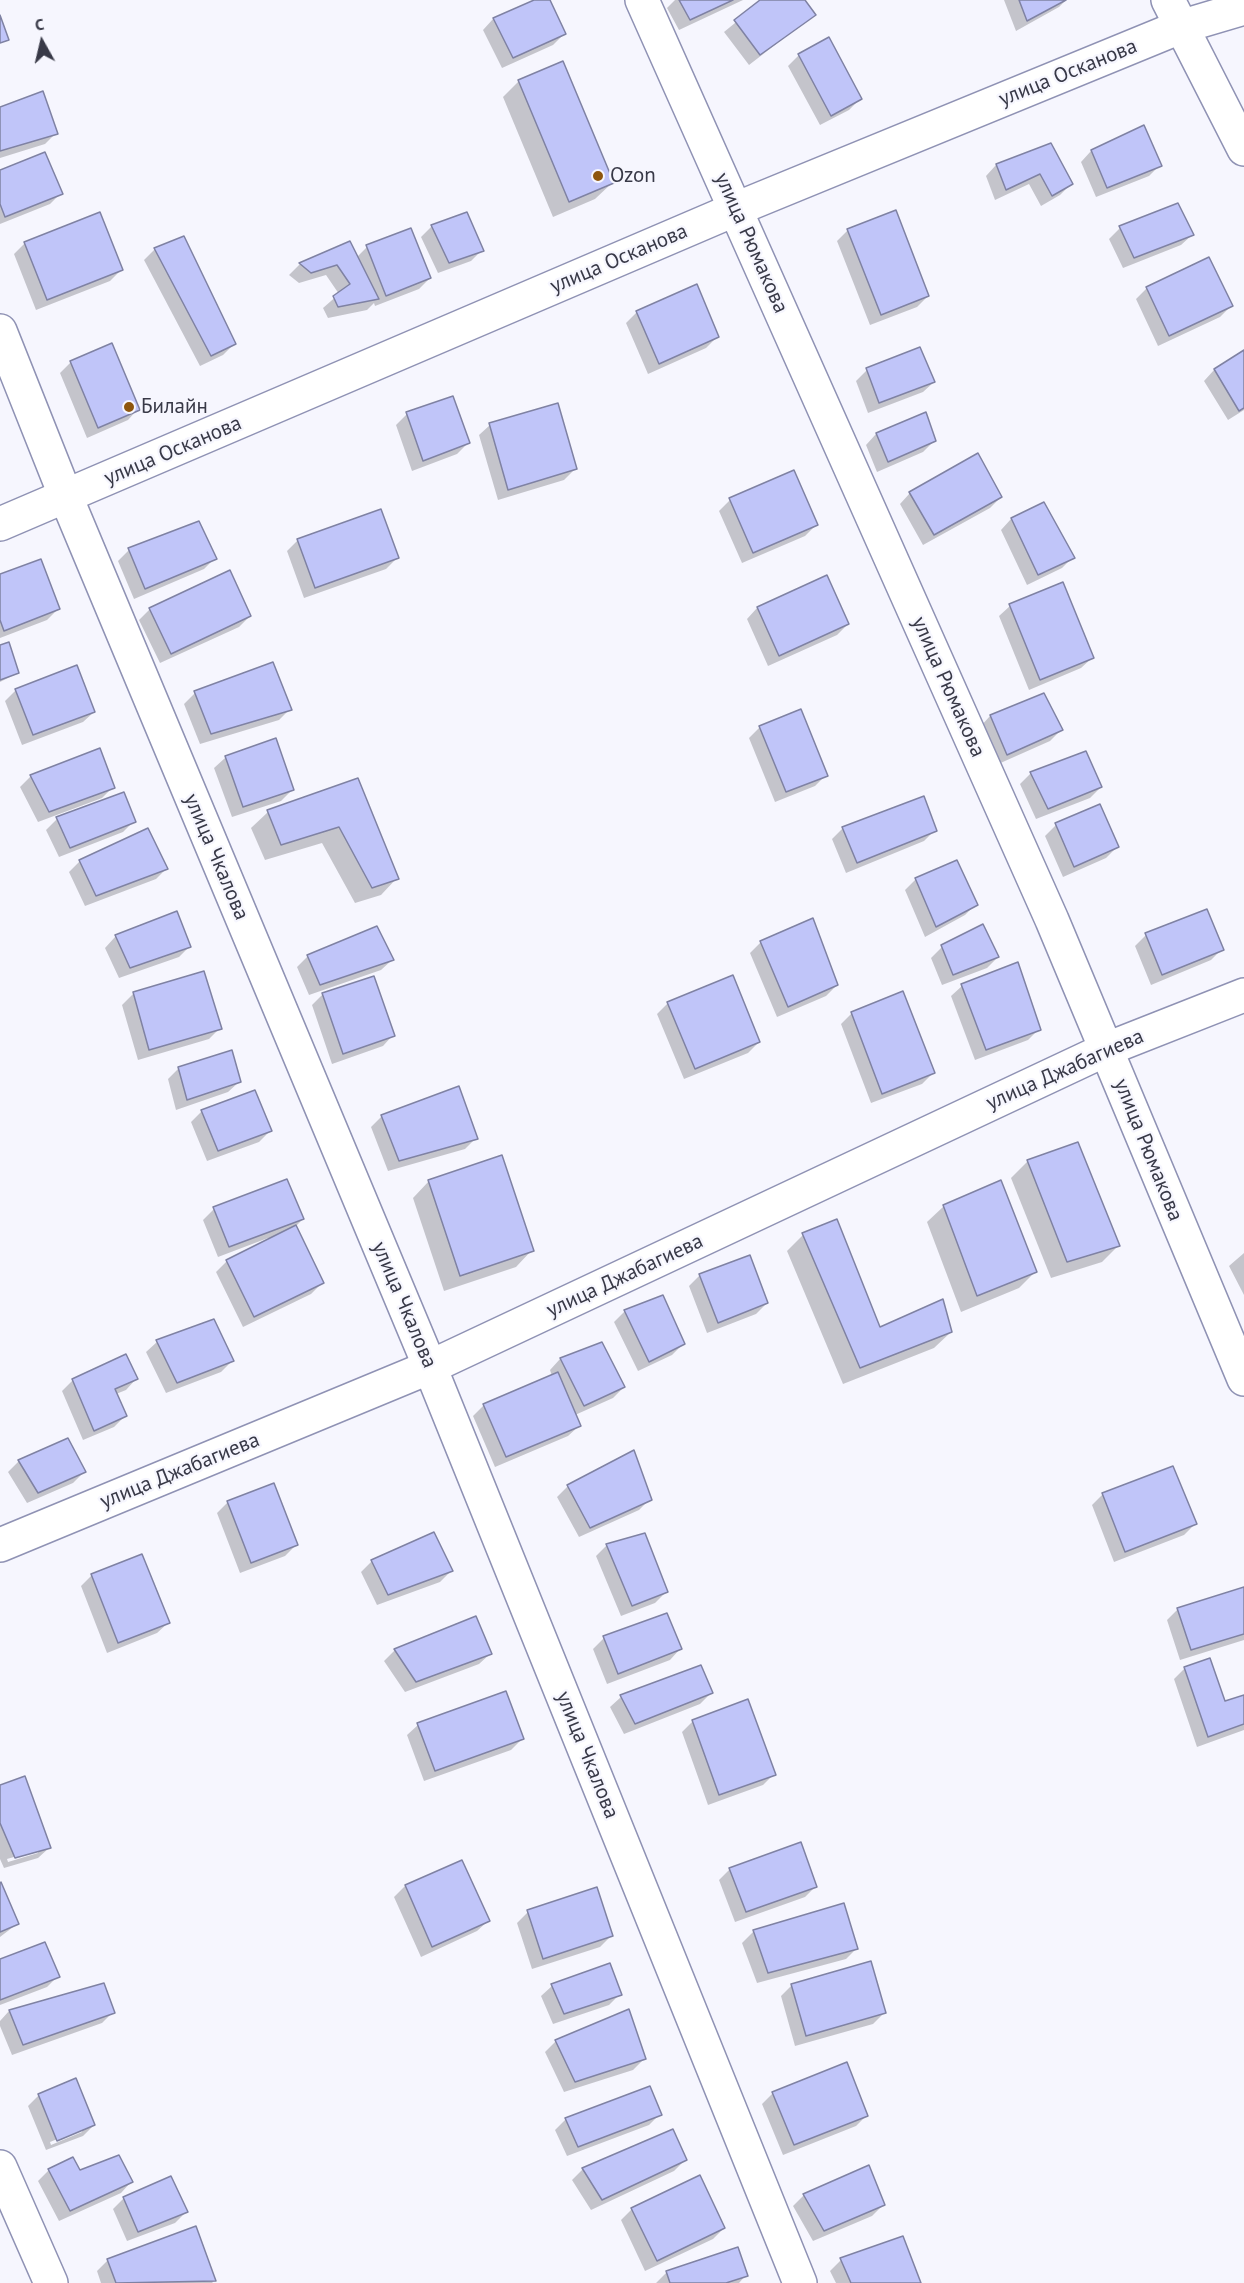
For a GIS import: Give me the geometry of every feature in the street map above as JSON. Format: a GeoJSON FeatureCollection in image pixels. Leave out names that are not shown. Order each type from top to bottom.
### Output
{"type":"FeatureCollection","features":[{"type":"Feature","properties":{"kind":"street","name":"улица Рюмакова"},"geometry":{"type":"LineString","coordinates":[[642,0],[1107,1049],[1244,1379]]}},
{"type":"Feature","properties":{"kind":"street","name":"улица Осканова"},"geometry":{"type":"LineString","coordinates":[[0,524],[736,209],[1174,13],[1244,8]]}},
{"type":"Feature","properties":{"kind":"street"},"geometry":{"type":"LineString","coordinates":[[1174,13],[1244,149]]}},
{"type":"Feature","properties":{"kind":"street","name":"улица Чкалова"},"geometry":{"type":"LineString","coordinates":[[0,331],[66,497],[430,1367],[800,2283]]}},
{"type":"Feature","properties":{"kind":"street","name":"улица Джабагиева"},"geometry":{"type":"LineString","coordinates":[[0,1545],[430,1367],[1107,1049],[1244,995]]}},
{"type":"Feature","properties":{"kind":"street"},"geometry":{"type":"LineString","coordinates":[[0,2168],[51,2283]]}},
{"type":"Feature","properties":{"kind":"building"},"geometry":{"type":"Polygon","coordinates":[[[534,0],[550,0],[566,34],[513,58],[493,18],[534,0]]]}},
{"type":"Feature","properties":{"kind":"building"},"geometry":{"type":"Polygon","coordinates":[[[679,0],[733,0],[690,20],[679,0]]]}},
{"type":"Feature","properties":{"kind":"building"},"geometry":{"type":"Polygon","coordinates":[[[760,0],[805,0],[816,15],[760,55],[734,20],[760,0]]]}},
{"type":"Feature","properties":{"kind":"building"},"geometry":{"type":"Polygon","coordinates":[[[1019,0],[1066,0],[1027,21],[1019,0]]]}},
{"type":"Feature","properties":{"kind":"building"},"geometry":{"type":"Polygon","coordinates":[[[0,15],[9,40],[0,43],[0,15]]]}},
{"type":"Feature","properties":{"kind":"building"},"geometry":{"type":"Polygon","coordinates":[[[829,37],[862,99],[831,116],[798,54],[829,37]]]}},
{"type":"Feature","properties":{"kind":"building"},"geometry":{"type":"Polygon","coordinates":[[[563,61],[614,183],[569,202],[518,80],[563,61]]]}},
{"type":"Feature","properties":{"kind":"building"},"geometry":{"type":"Polygon","coordinates":[[[43,91],[58,134],[0,151],[0,107],[43,91]]]}},
{"type":"Feature","properties":{"kind":"building"},"geometry":{"type":"Polygon","coordinates":[[[1144,125],[1162,166],[1107,188],[1091,150],[1144,125]]]}},
{"type":"Feature","properties":{"kind":"building"},"geometry":{"type":"Polygon","coordinates":[[[1051,143],[1073,184],[1052,196],[1040,174],[1006,190],[996,164],[1051,143]]]}},
{"type":"Feature","properties":{"kind":"building"},"geometry":{"type":"Polygon","coordinates":[[[45,152],[63,194],[5,217],[0,204],[0,170],[45,152]]]}},
{"type":"Feature","properties":{"kind":"building"},"geometry":{"type":"Polygon","coordinates":[[[1178,203],[1194,235],[1134,258],[1119,226],[1178,203]]]}},
{"type":"Feature","properties":{"kind":"building"},"geometry":{"type":"Polygon","coordinates":[[[896,210],[929,296],[881,315],[847,229],[896,210]]]}},
{"type":"Feature","properties":{"kind":"building"},"geometry":{"type":"Polygon","coordinates":[[[100,212],[123,270],[47,300],[24,242],[100,212]]]}},
{"type":"Feature","properties":{"kind":"building"},"geometry":{"type":"Polygon","coordinates":[[[467,212],[484,251],[449,263],[431,225],[467,212]]]}},
{"type":"Feature","properties":{"kind":"building"},"geometry":{"type":"Polygon","coordinates":[[[411,228],[431,278],[386,296],[366,245],[411,228]]]}},
{"type":"Feature","properties":{"kind":"building"},"geometry":{"type":"Polygon","coordinates":[[[184,236],[236,344],[211,356],[154,248],[184,236]]]}},
{"type":"Feature","properties":{"kind":"building"},"geometry":{"type":"Polygon","coordinates":[[[350,241],[379,299],[338,307],[333,296],[350,284],[337,265],[311,273],[299,263],[350,241]]]}},
{"type":"Feature","properties":{"kind":"building"},"geometry":{"type":"Polygon","coordinates":[[[1209,257],[1233,306],[1169,336],[1146,287],[1209,257]]]}},
{"type":"Feature","properties":{"kind":"building"},"geometry":{"type":"Polygon","coordinates":[[[697,284],[719,337],[659,364],[636,311],[697,284]]]}},
{"type":"Feature","properties":{"kind":"building"},"geometry":{"type":"Polygon","coordinates":[[[112,343],[140,410],[98,428],[70,361],[112,343]]]}},
{"type":"Feature","properties":{"kind":"building"},"geometry":{"type":"Polygon","coordinates":[[[920,347],[935,382],[879,403],[866,368],[920,347]]]}},
{"type":"Feature","properties":{"kind":"building"},"geometry":{"type":"Polygon","coordinates":[[[1244,350],[1244,408],[1239,411],[1214,369],[1244,350]]]}},
{"type":"Feature","properties":{"kind":"building"},"geometry":{"type":"Polygon","coordinates":[[[453,396],[470,443],[423,461],[406,412],[453,396]]]}},
{"type":"Feature","properties":{"kind":"building"},"geometry":{"type":"Polygon","coordinates":[[[558,403],[577,469],[508,490],[489,423],[558,403]]]}},
{"type":"Feature","properties":{"kind":"building"},"geometry":{"type":"Polygon","coordinates":[[[926,412],[936,441],[888,462],[876,433],[926,412]]]}},
{"type":"Feature","properties":{"kind":"building"},"geometry":{"type":"Polygon","coordinates":[[[978,453],[1002,497],[934,535],[909,492],[978,453]]]}},
{"type":"Feature","properties":{"kind":"building"},"geometry":{"type":"Polygon","coordinates":[[[794,470],[818,525],[753,553],[729,498],[794,470]]]}},
{"type":"Feature","properties":{"kind":"building"},"geometry":{"type":"Polygon","coordinates":[[[1044,502],[1075,558],[1038,575],[1011,518],[1044,502]]]}},
{"type":"Feature","properties":{"kind":"building"},"geometry":{"type":"Polygon","coordinates":[[[381,509],[399,558],[315,588],[297,539],[381,509]]]}},
{"type":"Feature","properties":{"kind":"building"},"geometry":{"type":"Polygon","coordinates":[[[199,521],[217,559],[145,589],[128,548],[199,521]]]}},
{"type":"Feature","properties":{"kind":"building"},"geometry":{"type":"Polygon","coordinates":[[[41,559],[60,609],[4,631],[0,620],[0,574],[41,559]]]}},
{"type":"Feature","properties":{"kind":"building"},"geometry":{"type":"Polygon","coordinates":[[[230,570],[251,616],[171,654],[149,608],[230,570]]]}},
{"type":"Feature","properties":{"kind":"building"},"geometry":{"type":"Polygon","coordinates":[[[827,575],[849,624],[779,656],[757,607],[827,575]]]}},
{"type":"Feature","properties":{"kind":"building"},"geometry":{"type":"Polygon","coordinates":[[[1063,582],[1094,658],[1040,680],[1009,604],[1063,582]]]}},
{"type":"Feature","properties":{"kind":"building"},"geometry":{"type":"Polygon","coordinates":[[[9,642],[19,673],[0,680],[0,645],[9,642]]]}},
{"type":"Feature","properties":{"kind":"building"},"geometry":{"type":"Polygon","coordinates":[[[273,662],[292,710],[211,734],[194,691],[273,662]]]}},
{"type":"Feature","properties":{"kind":"building"},"geometry":{"type":"Polygon","coordinates":[[[77,665],[95,712],[33,735],[15,689],[77,665]]]}},
{"type":"Feature","properties":{"kind":"building"},"geometry":{"type":"Polygon","coordinates":[[[1044,693],[1063,730],[1007,755],[990,715],[1044,693]]]}},
{"type":"Feature","properties":{"kind":"building"},"geometry":{"type":"Polygon","coordinates":[[[801,709],[828,776],[786,792],[759,726],[801,709]]]}},
{"type":"Feature","properties":{"kind":"building"},"geometry":{"type":"Polygon","coordinates":[[[276,738],[294,790],[243,807],[225,756],[276,738]]]}},
{"type":"Feature","properties":{"kind":"building"},"geometry":{"type":"Polygon","coordinates":[[[100,748],[115,788],[49,812],[30,775],[100,748]]]}},
{"type":"Feature","properties":{"kind":"building"},"geometry":{"type":"Polygon","coordinates":[[[1086,751],[1102,787],[1048,809],[1030,772],[1086,751]]]}},
{"type":"Feature","properties":{"kind":"building"},"geometry":{"type":"Polygon","coordinates":[[[358,778],[399,879],[372,888],[339,827],[281,845],[267,810],[358,778]]]}},
{"type":"Feature","properties":{"kind":"building"},"geometry":{"type":"Polygon","coordinates":[[[124,792],[136,822],[70,848],[56,817],[124,792]]]}},
{"type":"Feature","properties":{"kind":"building"},"geometry":{"type":"Polygon","coordinates":[[[924,796],[937,831],[857,863],[842,827],[924,796]]]}},
{"type":"Feature","properties":{"kind":"building"},"geometry":{"type":"Polygon","coordinates":[[[1100,804],[1119,847],[1074,867],[1055,823],[1100,804]]]}},
{"type":"Feature","properties":{"kind":"building"},"geometry":{"type":"Polygon","coordinates":[[[148,828],[168,869],[96,896],[79,860],[148,828]]]}},
{"type":"Feature","properties":{"kind":"building"},"geometry":{"type":"Polygon","coordinates":[[[957,860],[978,905],[936,927],[915,878],[957,860]]]}},
{"type":"Feature","properties":{"kind":"building"},"geometry":{"type":"Polygon","coordinates":[[[1207,909],[1224,950],[1162,975],[1145,933],[1207,909]]]}},
{"type":"Feature","properties":{"kind":"building"},"geometry":{"type":"Polygon","coordinates":[[[177,911],[191,947],[130,968],[115,935],[177,911]]]}},
{"type":"Feature","properties":{"kind":"building"},"geometry":{"type":"Polygon","coordinates":[[[813,918],[838,985],[788,1007],[760,941],[813,918]]]}},
{"type":"Feature","properties":{"kind":"building"},"geometry":{"type":"Polygon","coordinates":[[[983,924],[999,957],[953,975],[941,945],[983,924]]]}},
{"type":"Feature","properties":{"kind":"building"},"geometry":{"type":"Polygon","coordinates":[[[377,926],[394,960],[320,985],[307,955],[377,926]]]}},
{"type":"Feature","properties":{"kind":"building"},"geometry":{"type":"Polygon","coordinates":[[[1018,962],[1041,1030],[986,1050],[961,984],[1018,962]]]}},
{"type":"Feature","properties":{"kind":"building"},"geometry":{"type":"Polygon","coordinates":[[[204,971],[222,1029],[149,1050],[133,992],[204,971]]]}},
{"type":"Feature","properties":{"kind":"building"},"geometry":{"type":"Polygon","coordinates":[[[733,975],[760,1042],[695,1069],[667,1002],[733,975]]]}},
{"type":"Feature","properties":{"kind":"building"},"geometry":{"type":"Polygon","coordinates":[[[374,976],[395,1036],[343,1054],[322,993],[374,976]]]}},
{"type":"Feature","properties":{"kind":"building"},"geometry":{"type":"Polygon","coordinates":[[[903,991],[935,1073],[882,1094],[851,1012],[903,991]]]}},
{"type":"Feature","properties":{"kind":"building"},"geometry":{"type":"Polygon","coordinates":[[[232,1050],[241,1082],[187,1100],[178,1067],[232,1050]]]}},
{"type":"Feature","properties":{"kind":"building"},"geometry":{"type":"Polygon","coordinates":[[[459,1086],[478,1139],[399,1161],[381,1115],[459,1086]]]}},
{"type":"Feature","properties":{"kind":"building"},"geometry":{"type":"Polygon","coordinates":[[[255,1090],[272,1131],[218,1151],[201,1110],[255,1090]]]}},
{"type":"Feature","properties":{"kind":"building"},"geometry":{"type":"Polygon","coordinates":[[[1078,1142],[1120,1246],[1067,1262],[1027,1160],[1078,1142]]]}},
{"type":"Feature","properties":{"kind":"building"},"geometry":{"type":"Polygon","coordinates":[[[502,1155],[534,1251],[460,1276],[428,1180],[502,1155]]]}},
{"type":"Feature","properties":{"kind":"building"},"geometry":{"type":"Polygon","coordinates":[[[287,1179],[304,1219],[229,1247],[213,1207],[287,1179]]]}},
{"type":"Feature","properties":{"kind":"building"},"geometry":{"type":"Polygon","coordinates":[[[1001,1180],[1037,1272],[977,1296],[943,1205],[1001,1180]]]}},
{"type":"Feature","properties":{"kind":"building"},"geometry":{"type":"Polygon","coordinates":[[[837,1219],[880,1327],[943,1299],[952,1332],[860,1368],[802,1233],[837,1219]]]}},
{"type":"Feature","properties":{"kind":"building"},"geometry":{"type":"Polygon","coordinates":[[[296,1225],[324,1283],[254,1317],[226,1260],[296,1225]]]}},
{"type":"Feature","properties":{"kind":"building"},"geometry":{"type":"Polygon","coordinates":[[[750,1255],[768,1303],[718,1323],[699,1274],[750,1255]]]}},
{"type":"Feature","properties":{"kind":"building"},"geometry":{"type":"Polygon","coordinates":[[[663,1295],[685,1344],[649,1362],[624,1310],[663,1295]]]}},
{"type":"Feature","properties":{"kind":"building"},"geometry":{"type":"Polygon","coordinates":[[[214,1319],[234,1361],[177,1383],[156,1340],[214,1319]]]}},
{"type":"Feature","properties":{"kind":"building"},"geometry":{"type":"Polygon","coordinates":[[[602,1342],[625,1387],[584,1406],[560,1358],[602,1342]]]}},
{"type":"Feature","properties":{"kind":"building"},"geometry":{"type":"Polygon","coordinates":[[[126,1354],[138,1379],[115,1389],[127,1416],[94,1431],[72,1379],[126,1354]]]}},
{"type":"Feature","properties":{"kind":"building"},"geometry":{"type":"Polygon","coordinates":[[[558,1372],[581,1426],[506,1457],[483,1404],[558,1372]]]}},
{"type":"Feature","properties":{"kind":"building"},"geometry":{"type":"Polygon","coordinates":[[[68,1438],[86,1472],[38,1493],[18,1460],[68,1438]]]}},
{"type":"Feature","properties":{"kind":"building"},"geometry":{"type":"Polygon","coordinates":[[[634,1450],[652,1500],[590,1528],[567,1485],[634,1450]]]}},
{"type":"Feature","properties":{"kind":"building"},"geometry":{"type":"Polygon","coordinates":[[[1173,1466],[1197,1524],[1125,1552],[1102,1493],[1173,1466]]]}},
{"type":"Feature","properties":{"kind":"building"},"geometry":{"type":"Polygon","coordinates":[[[274,1483],[298,1545],[251,1563],[227,1501],[274,1483]]]}},
{"type":"Feature","properties":{"kind":"building"},"geometry":{"type":"Polygon","coordinates":[[[434,1532],[453,1571],[388,1595],[371,1560],[434,1532]]]}},
{"type":"Feature","properties":{"kind":"building"},"geometry":{"type":"Polygon","coordinates":[[[645,1533],[668,1592],[632,1606],[606,1544],[645,1533]]]}},
{"type":"Feature","properties":{"kind":"building"},"geometry":{"type":"Polygon","coordinates":[[[142,1554],[170,1623],[118,1643],[91,1574],[142,1554]]]}},
{"type":"Feature","properties":{"kind":"building"},"geometry":{"type":"Polygon","coordinates":[[[1244,1587],[1244,1634],[1191,1650],[1177,1608],[1244,1587]]]}},
{"type":"Feature","properties":{"kind":"building"},"geometry":{"type":"Polygon","coordinates":[[[667,1613],[682,1649],[618,1674],[603,1636],[667,1613]]]}},
{"type":"Feature","properties":{"kind":"building"},"geometry":{"type":"Polygon","coordinates":[[[476,1616],[492,1654],[416,1682],[394,1649],[476,1616]]]}},
{"type":"Feature","properties":{"kind":"building"},"geometry":{"type":"Polygon","coordinates":[[[1210,1658],[1225,1701],[1244,1695],[1244,1724],[1208,1737],[1184,1667],[1210,1658]]]}},
{"type":"Feature","properties":{"kind":"building"},"geometry":{"type":"Polygon","coordinates":[[[701,1665],[713,1693],[635,1724],[620,1695],[701,1665]]]}},
{"type":"Feature","properties":{"kind":"building"},"geometry":{"type":"Polygon","coordinates":[[[506,1691],[524,1739],[435,1771],[417,1723],[506,1691]]]}},
{"type":"Feature","properties":{"kind":"building"},"geometry":{"type":"Polygon","coordinates":[[[748,1699],[776,1775],[719,1795],[692,1720],[748,1699]]]}},
{"type":"Feature","properties":{"kind":"building"},"geometry":{"type":"Polygon","coordinates":[[[25,1776],[51,1848],[15,1858],[0,1823],[0,1785],[25,1776]]]}},
{"type":"Feature","properties":{"kind":"building"},"geometry":{"type":"Polygon","coordinates":[[[801,1842],[817,1887],[746,1912],[729,1868],[801,1842]]]}},
{"type":"Feature","properties":{"kind":"building"},"geometry":{"type":"Polygon","coordinates":[[[462,1860],[490,1921],[432,1947],[405,1885],[462,1860]]]}},
{"type":"Feature","properties":{"kind":"building"},"geometry":{"type":"Polygon","coordinates":[[[0,1883],[19,1924],[0,1932],[0,1883]]]}},
{"type":"Feature","properties":{"kind":"building"},"geometry":{"type":"Polygon","coordinates":[[[597,1887],[613,1936],[543,1959],[527,1910],[597,1887]]]}},
{"type":"Feature","properties":{"kind":"building"},"geometry":{"type":"Polygon","coordinates":[[[844,1903],[858,1949],[768,1973],[753,1930],[844,1903]]]}},
{"type":"Feature","properties":{"kind":"building"},"geometry":{"type":"Polygon","coordinates":[[[45,1942],[60,1977],[0,2000],[0,1959],[45,1942]]]}},
{"type":"Feature","properties":{"kind":"building"},"geometry":{"type":"Polygon","coordinates":[[[871,1961],[886,2013],[806,2036],[791,1984],[871,1961]]]}},
{"type":"Feature","properties":{"kind":"building"},"geometry":{"type":"Polygon","coordinates":[[[610,1963],[622,1995],[564,2014],[551,1984],[610,1963]]]}},
{"type":"Feature","properties":{"kind":"building"},"geometry":{"type":"Polygon","coordinates":[[[104,1983],[115,2013],[23,2045],[9,2010],[104,1983]]]}},
{"type":"Feature","properties":{"kind":"building"},"geometry":{"type":"Polygon","coordinates":[[[629,2009],[646,2059],[575,2082],[555,2040],[629,2009]]]}},
{"type":"Feature","properties":{"kind":"building"},"geometry":{"type":"Polygon","coordinates":[[[847,2062],[868,2116],[794,2145],[772,2092],[847,2062]]]}},
{"type":"Feature","properties":{"kind":"building"},"geometry":{"type":"Polygon","coordinates":[[[76,2078],[95,2125],[57,2141],[38,2094],[76,2078]]]}},
{"type":"Feature","properties":{"kind":"building"},"geometry":{"type":"Polygon","coordinates":[[[650,2086],[662,2115],[578,2147],[565,2118],[650,2086]]]}},
{"type":"Feature","properties":{"kind":"building"},"geometry":{"type":"Polygon","coordinates":[[[673,2129],[687,2160],[602,2200],[582,2168],[673,2129]]]}},
{"type":"Feature","properties":{"kind":"building"},"geometry":{"type":"Polygon","coordinates":[[[119,2155],[133,2182],[70,2211],[48,2169],[73,2157],[80,2170],[119,2155]]]}},
{"type":"Feature","properties":{"kind":"building"},"geometry":{"type":"Polygon","coordinates":[[[869,2165],[885,2205],[824,2231],[803,2194],[869,2165]]]}},
{"type":"Feature","properties":{"kind":"building"},"geometry":{"type":"Polygon","coordinates":[[[700,2175],[725,2228],[657,2261],[631,2208],[700,2175]]]}},
{"type":"Feature","properties":{"kind":"building"},"geometry":{"type":"Polygon","coordinates":[[[171,2176],[188,2212],[138,2232],[123,2197],[171,2176]]]}},
{"type":"Feature","properties":{"kind":"building"},"geometry":{"type":"Polygon","coordinates":[[[196,2226],[216,2281],[116,2283],[107,2259],[196,2226]]]}},
{"type":"Feature","properties":{"kind":"building"},"geometry":{"type":"Polygon","coordinates":[[[903,2236],[921,2283],[851,2283],[840,2258],[903,2236]]]}},
{"type":"Feature","properties":{"kind":"building"},"geometry":{"type":"Polygon","coordinates":[[[738,2247],[748,2276],[726,2283],[670,2283],[666,2271],[738,2247]]]}},
{"type":"Feature","properties":{"kind":"place","name":"Ozon"},"geometry":{"type":"Point","coordinates":[598,176]}},
{"type":"Feature","properties":{"kind":"place","name":"Билайн"},"geometry":{"type":"Point","coordinates":[129,407]}}]}
